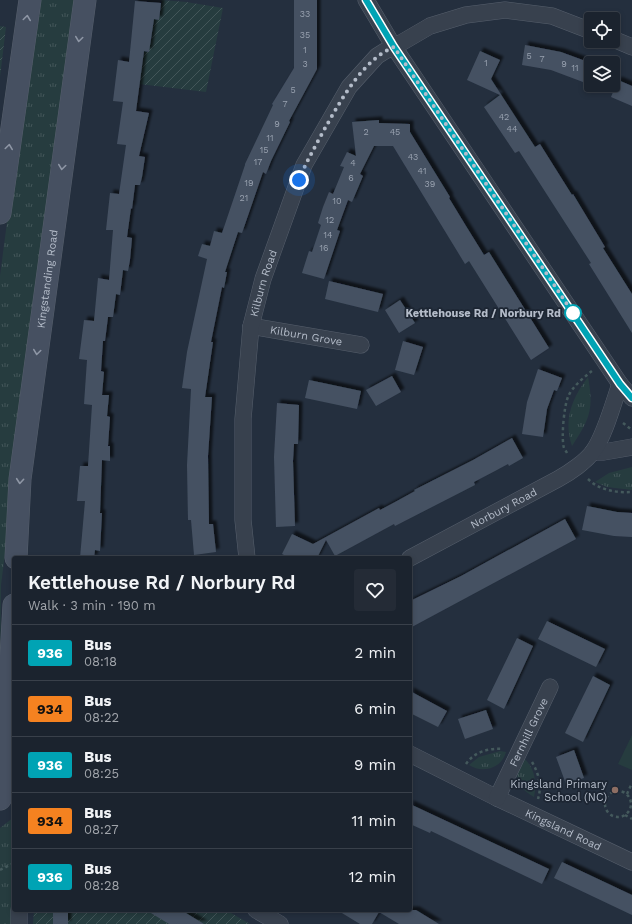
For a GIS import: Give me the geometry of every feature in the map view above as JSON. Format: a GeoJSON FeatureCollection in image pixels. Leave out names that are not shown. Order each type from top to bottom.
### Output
{"type":"FeatureCollection","features":[{"type":"Feature","properties":{"kind":"main road"},"geometry":{"type":"LineString","coordinates":[[0,213],[30,0]]}},
{"type":"Feature","properties":{"kind":"main road","name":"Kingstanding Road"},"geometry":{"type":"LineString","coordinates":[[16,556],[20,479],[85,0]]}},
{"type":"Feature","properties":{"kind":"main road"},"geometry":{"type":"LineString","coordinates":[[4,795],[12,641]]}},
{"type":"Feature","properties":{"kind":"street"},"geometry":{"type":"LineString","coordinates":[[366,0],[394,47],[620,384],[632,398]]}},
{"type":"Feature","properties":{"kind":"street","name":"Kilburn Road"},"geometry":{"type":"LineString","coordinates":[[247,556],[243,520],[243,419],[251,326],[263,279],[304,166],[349,87],[377,56],[384,51],[394,47],[434,24],[466,15],[505,10],[552,16],[584,28]]}},
{"type":"Feature","properties":{"kind":"street"},"geometry":{"type":"LineString","coordinates":[[620,43],[632,47]]}},
{"type":"Feature","properties":{"kind":"street","name":"Kilburn Grove"},"geometry":{"type":"LineString","coordinates":[[251,326],[361,345]]}},
{"type":"Feature","properties":{"kind":"street","name":"Norbury Road"},"geometry":{"type":"LineString","coordinates":[[412,557],[567,474],[593,452],[620,384]]}},
{"type":"Feature","properties":{"kind":"street"},"geometry":{"type":"LineString","coordinates":[[593,452],[604,452],[632,447]]}},
{"type":"Feature","properties":{"kind":"street","name":"Fernhill Grove"},"geometry":{"type":"LineString","coordinates":[[497,798],[550,687]]}},
{"type":"Feature","properties":{"kind":"street","name":"Kingsland Road"},"geometry":{"type":"LineString","coordinates":[[412,755],[497,798],[632,862]]}},
{"type":"Feature","properties":{"kind":"street"},"geometry":{"type":"LineString","coordinates":[[19,912],[19,924]]}},
{"type":"Feature","properties":{"kind":"street"},"geometry":{"type":"LineString","coordinates":[[259,912],[280,924]]}},
{"type":"Feature","properties":{"kind":"path"},"geometry":{"type":"LineString","coordinates":[[627,794],[632,783]]}},
{"type":"Feature","properties":{"kind":"path"},"geometry":{"type":"LineString","coordinates":[[619,791],[627,794],[631,800],[631,808],[625,815],[615,817],[610,815],[605,810],[604,804],[606,797],[612,792],[619,791]]}},
{"type":"Feature","properties":{"kind":"path"},"geometry":{"type":"LineString","coordinates":[[625,815],[632,819]]}},
{"type":"Feature","properties":{"kind":"path"},"geometry":{"type":"LineString","coordinates":[[0,870],[12,864]]}},
{"type":"Feature","properties":{"kind":"green space"},"geometry":{"type":"Polygon","coordinates":[[[36,0],[75,0],[1,585],[0,703],[0,276],[36,0]]]}},
{"type":"Feature","properties":{"kind":"green space"},"geometry":{"type":"Polygon","coordinates":[[[162,0],[223,8],[206,92],[139,84],[144,51],[149,52],[148,19],[159,19],[162,0]]]}},
{"type":"Feature","properties":{"kind":"green space"},"geometry":{"type":"Polygon","coordinates":[[[0,26],[6,27],[0,77],[0,26]]]}},
{"type":"Feature","properties":{"kind":"green space"},"geometry":{"type":"Polygon","coordinates":[[[588,377],[591,397],[589,413],[587,421],[572,446],[568,427],[569,418],[577,393],[588,377]]]}},
{"type":"Feature","properties":{"kind":"green space"},"geometry":{"type":"Polygon","coordinates":[[[632,467],[632,490],[607,487],[595,482],[609,473],[632,467]]]}},
{"type":"Feature","properties":{"kind":"green space"},"geometry":{"type":"Polygon","coordinates":[[[632,735],[632,770],[618,764],[632,735]]]}},
{"type":"Feature","properties":{"kind":"green space"},"geometry":{"type":"Polygon","coordinates":[[[500,751],[506,752],[504,758],[496,766],[480,769],[469,765],[479,757],[500,751]]]}},
{"type":"Feature","properties":{"kind":"green space"},"geometry":{"type":"Polygon","coordinates":[[[521,756],[526,760],[534,775],[534,797],[519,784],[517,775],[521,756]]]}},
{"type":"Feature","properties":{"kind":"green space"},"geometry":{"type":"Polygon","coordinates":[[[12,819],[13,924],[0,924],[0,828],[12,819]]]}},
{"type":"Feature","properties":{"kind":"green space"},"geometry":{"type":"Polygon","coordinates":[[[34,912],[229,912],[250,924],[33,924],[34,912]]]}},
{"type":"Feature","properties":{"kind":"building"},"geometry":{"type":"Polygon","coordinates":[[[294,0],[317,0],[317,69],[289,121],[290,122],[266,174],[263,172],[242,233],[238,232],[225,272],[227,272],[224,288],[222,287],[211,342],[213,342],[205,397],[212,397],[208,456],[209,524],[213,524],[216,552],[194,555],[191,520],[188,520],[187,465],[191,389],[182,388],[187,352],[207,259],[198,256],[202,244],[210,246],[214,231],[222,233],[245,164],[273,105],[272,104],[294,68],[294,0]]]}},
{"type":"Feature","properties":{"kind":"building"},"geometry":{"type":"Polygon","coordinates":[[[135,1],[161,3],[159,20],[154,19],[149,52],[144,51],[136,111],[149,113],[139,156],[145,157],[142,177],[140,185],[135,185],[127,237],[132,238],[130,260],[128,271],[123,270],[120,295],[116,294],[113,317],[108,317],[105,341],[103,341],[101,371],[104,372],[102,395],[109,395],[107,416],[110,417],[108,446],[110,446],[110,461],[102,460],[100,551],[95,550],[94,556],[80,556],[85,501],[77,501],[80,466],[88,466],[92,405],[84,404],[87,360],[79,359],[84,320],[94,321],[98,278],[109,280],[113,230],[106,230],[110,193],[119,194],[126,145],[117,144],[123,102],[113,101],[118,60],[129,62],[135,1]]]}},
{"type":"Feature","properties":{"kind":"building"},"geometry":{"type":"Polygon","coordinates":[[[525,45],[561,52],[584,60],[584,82],[551,70],[522,65],[525,45]]]}},
{"type":"Feature","properties":{"kind":"building"},"geometry":{"type":"Polygon","coordinates":[[[480,51],[500,60],[491,79],[535,147],[540,144],[572,195],[573,194],[605,247],[603,248],[632,294],[632,333],[589,264],[591,263],[519,151],[515,153],[484,107],[500,95],[467,80],[480,51]]]}},
{"type":"Feature","properties":{"kind":"building"},"geometry":{"type":"Polygon","coordinates":[[[620,81],[632,86],[632,106],[611,97],[613,92],[620,92],[620,81]]]}},
{"type":"Feature","properties":{"kind":"building"},"geometry":{"type":"Polygon","coordinates":[[[379,120],[379,123],[410,124],[410,132],[466,226],[484,255],[489,252],[549,348],[531,360],[469,261],[465,264],[393,146],[374,146],[360,174],[363,176],[352,202],[348,200],[337,230],[340,231],[324,279],[302,273],[309,251],[312,252],[321,225],[318,223],[323,207],[329,192],[333,194],[344,167],[340,166],[347,152],[356,156],[352,122],[379,120]]]}},
{"type":"Feature","properties":{"kind":"building"},"geometry":{"type":"Polygon","coordinates":[[[329,281],[383,294],[378,312],[325,299],[329,281]]]}},
{"type":"Feature","properties":{"kind":"building"},"geometry":{"type":"Polygon","coordinates":[[[400,300],[415,323],[399,333],[385,310],[400,300]]]}},
{"type":"Feature","properties":{"kind":"building"},"geometry":{"type":"Polygon","coordinates":[[[403,341],[423,347],[414,375],[395,370],[403,341]]]}},
{"type":"Feature","properties":{"kind":"building"},"geometry":{"type":"Polygon","coordinates":[[[538,369],[562,378],[557,391],[554,390],[547,409],[543,437],[522,434],[527,402],[538,369]]]}},
{"type":"Feature","properties":{"kind":"building"},"geometry":{"type":"Polygon","coordinates":[[[392,376],[401,392],[376,406],[366,390],[392,376]]]}},
{"type":"Feature","properties":{"kind":"building"},"geometry":{"type":"Polygon","coordinates":[[[309,380],[361,391],[357,409],[305,398],[309,380]]]}},
{"type":"Feature","properties":{"kind":"building"},"geometry":{"type":"Polygon","coordinates":[[[277,403],[299,405],[298,444],[294,444],[293,461],[295,526],[276,527],[274,457],[277,403]]]}},
{"type":"Feature","properties":{"kind":"building"},"geometry":{"type":"Polygon","coordinates":[[[512,438],[523,458],[509,466],[508,464],[474,482],[475,485],[395,526],[394,524],[335,556],[326,540],[318,556],[286,556],[282,554],[292,534],[313,544],[512,438]]]}},
{"type":"Feature","properties":{"kind":"building"},"geometry":{"type":"Polygon","coordinates":[[[587,506],[617,512],[632,513],[632,537],[614,536],[582,530],[587,506]]]}},
{"type":"Feature","properties":{"kind":"building"},"geometry":{"type":"Polygon","coordinates":[[[565,519],[576,539],[412,627],[412,600],[461,576],[565,519]]]}},
{"type":"Feature","properties":{"kind":"building"},"geometry":{"type":"Polygon","coordinates":[[[547,621],[605,649],[596,667],[538,639],[547,621]]]}},
{"type":"Feature","properties":{"kind":"building"},"geometry":{"type":"Polygon","coordinates":[[[517,638],[533,646],[504,709],[487,700],[517,638]]]}},
{"type":"Feature","properties":{"kind":"building"},"geometry":{"type":"Polygon","coordinates":[[[593,676],[610,685],[583,742],[565,733],[593,676]]]}},
{"type":"Feature","properties":{"kind":"building"},"geometry":{"type":"Polygon","coordinates":[[[412,692],[447,711],[438,727],[412,714],[412,692]]]}},
{"type":"Feature","properties":{"kind":"building"},"geometry":{"type":"Polygon","coordinates":[[[486,710],[493,729],[465,739],[458,719],[486,710]]]}},
{"type":"Feature","properties":{"kind":"building"},"geometry":{"type":"Polygon","coordinates":[[[574,750],[584,778],[566,784],[556,757],[574,750]]]}},
{"type":"Feature","properties":{"kind":"building"},"geometry":{"type":"Polygon","coordinates":[[[412,805],[549,869],[542,884],[431,831],[430,833],[412,825],[412,805]]]}},
{"type":"Feature","properties":{"kind":"building"},"geometry":{"type":"Polygon","coordinates":[[[562,862],[632,895],[632,915],[554,878],[562,862]]]}},
{"type":"Feature","properties":{"kind":"building"},"geometry":{"type":"Polygon","coordinates":[[[412,910],[416,910],[439,924],[399,924],[379,912],[412,912],[412,910]]]}},
{"type":"Feature","properties":{"kind":"building"},"geometry":{"type":"Polygon","coordinates":[[[53,912],[68,912],[68,924],[53,924],[53,912]]]}},
{"type":"Feature","properties":{"kind":"building"},"geometry":{"type":"Polygon","coordinates":[[[149,912],[184,912],[204,924],[169,924],[149,912]]]}},
{"type":"Feature","properties":{"kind":"building"},"geometry":{"type":"Polygon","coordinates":[[[340,912],[379,912],[372,924],[360,924],[340,912]]]}},
{"type":"Feature","properties":{"kind":"bus line","name":"936"},"geometry":{"type":"LineString","coordinates":[[366,0],[394,47],[620,384],[632,398]]}},
{"type":"Feature","properties":{"kind":"place","name":"Kettlehouse Rd / Norbury Rd"},"geometry":{"type":"Point","coordinates":[573,313]}},
{"type":"Feature","properties":{"kind":"place","name":"Kingsland Primary School (NC)"},"geometry":{"type":"Point","coordinates":[615,790]}},
{"type":"Feature","properties":{"kind":"route"},"geometry":{"type":"LineString","coordinates":[[299,180],[304,166],[349,87],[377,56],[394,47],[573,313]]}}]}
